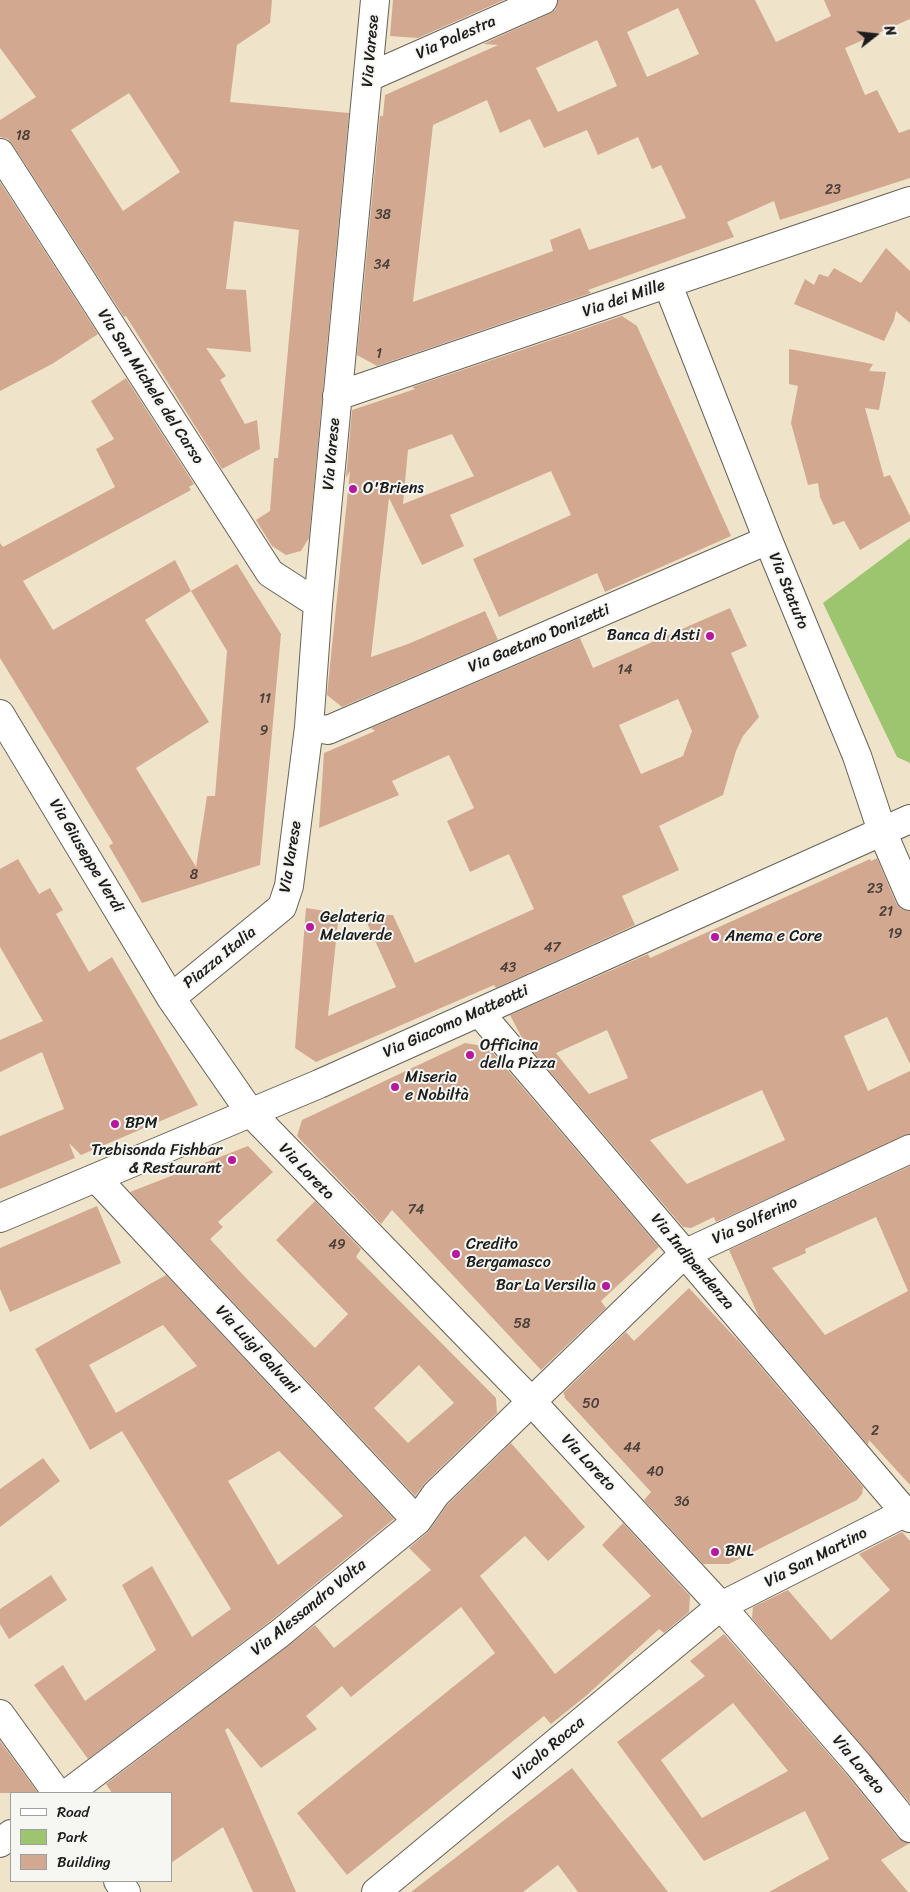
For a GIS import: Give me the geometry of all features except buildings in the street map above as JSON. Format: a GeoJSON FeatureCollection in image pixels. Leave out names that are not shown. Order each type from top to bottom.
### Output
{"type":"FeatureCollection","features":[{"type":"Feature","properties":{"kind":"street","name":"Via Varese"},"geometry":{"type":"LineString","coordinates":[[282,907],[289,886],[309,727],[318,604],[375,0]]}},
{"type":"Feature","properties":{"kind":"street","name":"Via Palestra"},"geometry":{"type":"LineString","coordinates":[[369,76],[543,0]]}},
{"type":"Feature","properties":{"kind":"street","name":"Via San Michele del Carso"},"geometry":{"type":"LineString","coordinates":[[0,153],[270,573],[318,604]]}},
{"type":"Feature","properties":{"kind":"street","name":"Via dei Mille"},"geometry":{"type":"LineString","coordinates":[[338,396],[910,201]]}},
{"type":"Feature","properties":{"kind":"street","name":"Via Statuto"},"geometry":{"type":"LineString","coordinates":[[668,285],[768,540],[857,756],[882,831],[910,896]]}},
{"type":"Feature","properties":{"kind":"street","name":"Via Gaetano Donizetti"},"geometry":{"type":"LineString","coordinates":[[309,727],[328,730],[768,540]]}},
{"type":"Feature","properties":{"kind":"street","name":"Via Giuseppe Verdi"},"geometry":{"type":"LineString","coordinates":[[0,714],[171,998]]}},
{"type":"Feature","properties":{"kind":"street","name":"Via Giacomo Matteotti"},"geometry":{"type":"LineString","coordinates":[[0,1218],[97,1179],[479,1012],[910,819]]}},
{"type":"Feature","properties":{"kind":"street","name":"Piazza Italia"},"geometry":{"type":"LineString","coordinates":[[250,1112],[171,998],[282,907]]}},
{"type":"Feature","properties":{"kind":"street","name":"Via Indipendenza"},"geometry":{"type":"LineString","coordinates":[[479,1012],[684,1254],[908,1513]]}},
{"type":"Feature","properties":{"kind":"street","name":"Via Loreto"},"geometry":{"type":"LineString","coordinates":[[250,1112],[531,1401],[721,1606],[858,1764],[910,1828]]}},
{"type":"Feature","properties":{"kind":"street","name":"Via Solferino"},"geometry":{"type":"LineString","coordinates":[[531,1401],[684,1254],[910,1149]]}},
{"type":"Feature","properties":{"kind":"street","name":"Via Luigi Galvani"},"geometry":{"type":"LineString","coordinates":[[97,1179],[417,1521]]}},
{"type":"Feature","properties":{"kind":"street","name":"Via Alessandro Volta"},"geometry":{"type":"LineString","coordinates":[[69,1792],[279,1634],[417,1521],[436,1494],[531,1401]]}},
{"type":"Feature","properties":{"kind":"street","name":"Via San Martino"},"geometry":{"type":"LineString","coordinates":[[721,1606],[908,1513]]}},
{"type":"Feature","properties":{"kind":"street","name":"Vicolo Rocca"},"geometry":{"type":"LineString","coordinates":[[376,1892],[721,1606]]}},
{"type":"Feature","properties":{"kind":"street"},"geometry":{"type":"LineString","coordinates":[[0,1714],[56,1792]]}},
{"type":"Feature","properties":{"kind":"street"},"geometry":{"type":"LineString","coordinates":[[0,1843],[10,1835]]}},
{"type":"Feature","properties":{"kind":"green space"},"geometry":{"type":"Polygon","coordinates":[[[910,538],[910,763],[897,757],[823,603],[910,538]]]}},
{"type":"Feature","properties":{"kind":"place","name":"O'Briens"},"geometry":{"type":"Point","coordinates":[353,489]}},
{"type":"Feature","properties":{"kind":"place","name":"Banca di Asti"},"geometry":{"type":"Point","coordinates":[710,636]}},
{"type":"Feature","properties":{"kind":"place","name":"Gelateria Melaverde"},"geometry":{"type":"Point","coordinates":[310,927]}},
{"type":"Feature","properties":{"kind":"place","name":"Anema e Core"},"geometry":{"type":"Point","coordinates":[715,937]}},
{"type":"Feature","properties":{"kind":"place","name":"Officina della Pizza"},"geometry":{"type":"Point","coordinates":[470,1055]}},
{"type":"Feature","properties":{"kind":"place","name":"Miseria e Nobiltà"},"geometry":{"type":"Point","coordinates":[395,1087]}},
{"type":"Feature","properties":{"kind":"place","name":"BPM"},"geometry":{"type":"Point","coordinates":[115,1124]}},
{"type":"Feature","properties":{"kind":"place","name":"Trebisonda Fishbar & Restaurant"},"geometry":{"type":"Point","coordinates":[232,1160]}},
{"type":"Feature","properties":{"kind":"place","name":"Credito Bergamasco"},"geometry":{"type":"Point","coordinates":[456,1254]}},
{"type":"Feature","properties":{"kind":"place","name":"Bar La Versilia"},"geometry":{"type":"Point","coordinates":[606,1286]}},
{"type":"Feature","properties":{"kind":"place","name":"BNL"},"geometry":{"type":"Point","coordinates":[715,1552]}}]}
